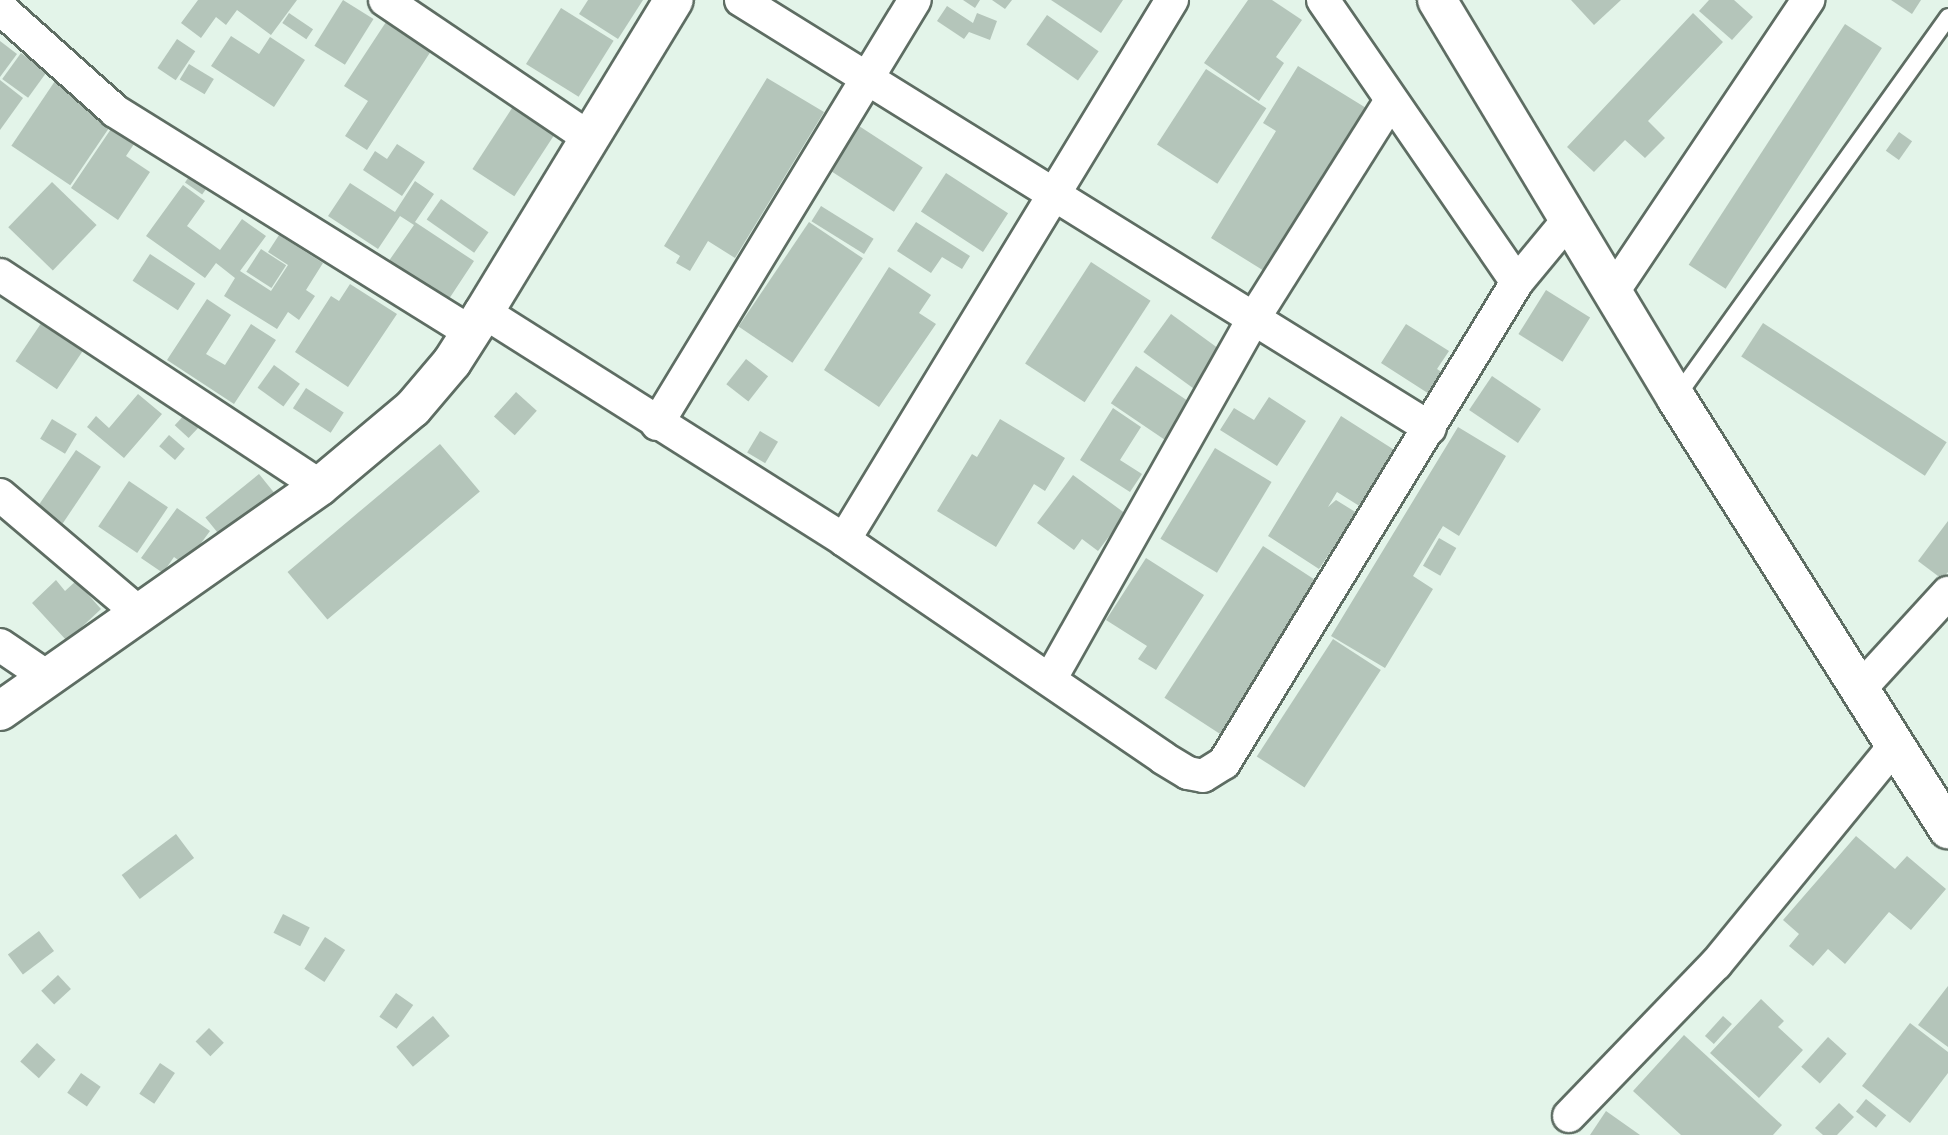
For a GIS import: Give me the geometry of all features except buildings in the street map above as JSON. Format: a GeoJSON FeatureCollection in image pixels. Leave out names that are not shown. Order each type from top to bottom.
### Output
{"type":"FeatureCollection","features":[{"type":"Feature","properties":{"kind":"street"},"geometry":{"type":"LineString","coordinates":[[385,0],[588,137]]}},
{"type":"Feature","properties":{"kind":"street"},"geometry":{"type":"LineString","coordinates":[[0,711],[320,486],[413,408],[477,322],[674,0]]}},
{"type":"Feature","properties":{"kind":"street"},"geometry":{"type":"LineString","coordinates":[[741,0],[1430,428]]}},
{"type":"Feature","properties":{"kind":"street"},"geometry":{"type":"LineString","coordinates":[[657,424],[870,78],[915,0]]}},
{"type":"Feature","properties":{"kind":"street"},"geometry":{"type":"LineString","coordinates":[[844,540],[1051,193],[1172,0]]}},
{"type":"Feature","properties":{"kind":"street"},"geometry":{"type":"LineString","coordinates":[[1323,0],[1390,102],[1517,282]]}},
{"type":"Feature","properties":{"kind":"street"},"geometry":{"type":"LineString","coordinates":[[1437,0],[1676,398],[1948,829]]}},
{"type":"Feature","properties":{"kind":"street"},"geometry":{"type":"LineString","coordinates":[[1612,293],[1805,1]]}},
{"type":"Feature","properties":{"kind":"street"},"geometry":{"type":"LineString","coordinates":[[0,8],[115,111],[657,424],[844,540],[1051,678],[1188,774],[1203,776],[1216,771],[1430,428],[1517,282],[1570,218]]}},
{"type":"Feature","properties":{"kind":"street"},"geometry":{"type":"LineString","coordinates":[[1051,678],[1254,317],[1390,102]]}},
{"type":"Feature","properties":{"kind":"street"},"geometry":{"type":"LineString","coordinates":[[0,275],[320,486]]}},
{"type":"Feature","properties":{"kind":"street"},"geometry":{"type":"LineString","coordinates":[[0,495],[139,613]]}},
{"type":"Feature","properties":{"kind":"street"},"geometry":{"type":"LineString","coordinates":[[1859,690],[1948,593]]}},
{"type":"Feature","properties":{"kind":"street"},"geometry":{"type":"LineString","coordinates":[[0,645],[47,677]]}},
{"type":"Feature","properties":{"kind":"street"},"geometry":{"type":"LineString","coordinates":[[1569,1116],[1716,964],[1895,745]]}},
{"type":"Feature","properties":{"kind":"lane"},"geometry":{"type":"LineString","coordinates":[[1676,398],[1948,17]]}}]}
